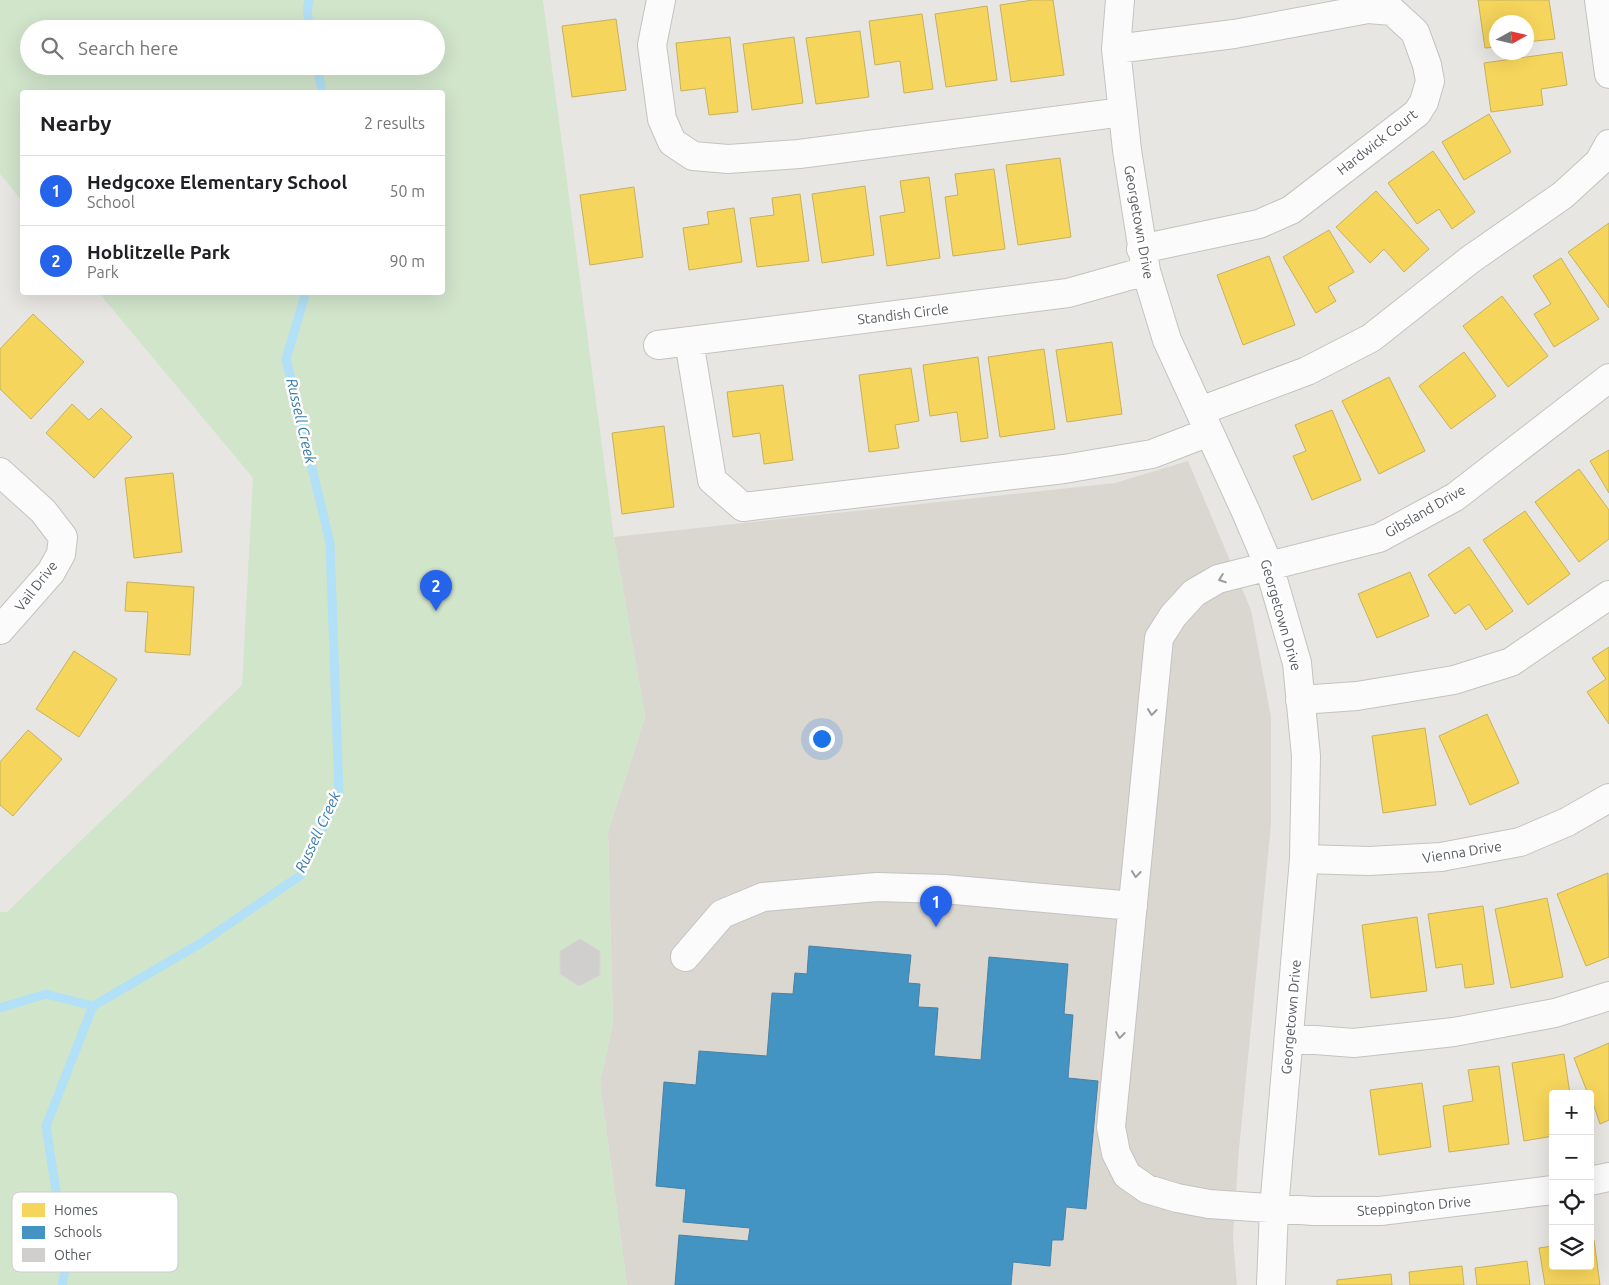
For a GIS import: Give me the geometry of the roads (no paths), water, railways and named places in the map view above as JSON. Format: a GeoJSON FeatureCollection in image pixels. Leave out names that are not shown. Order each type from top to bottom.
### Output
{"type":"FeatureCollection","features":[{"type":"Feature","properties":{"kind":"street"},"geometry":{"type":"LineString","coordinates":[[661,0],[652,45],[662,119],[672,142],[693,156],[728,159],[799,154],[1123,112]]}},
{"type":"Feature","properties":{"kind":"street","name":"Georgetown Drive"},"geometry":{"type":"LineString","coordinates":[[1120,0],[1116,49],[1143,260],[1167,340],[1268,566],[1297,663],[1306,756],[1304,858],[1274,1209],[1271,1285]]}},
{"type":"Feature","properties":{"kind":"street"},"geometry":{"type":"LineString","coordinates":[[1599,0],[1609,74]]}},
{"type":"Feature","properties":{"kind":"street","name":"Hardwick Court"},"geometry":{"type":"LineString","coordinates":[[1116,49],[1234,34],[1368,9],[1392,11],[1414,32],[1427,64],[1430,81],[1424,102],[1417,113],[1291,210],[1259,224],[1143,260]]}},
{"type":"Feature","properties":{"kind":"street"},"geometry":{"type":"LineString","coordinates":[[689,341],[712,480],[743,507],[1064,469],[1152,454],[1204,421],[1371,338],[1470,260],[1563,195],[1599,162],[1609,144]]}},
{"type":"Feature","properties":{"kind":"street","name":"Standish Circle"},"geometry":{"type":"LineString","coordinates":[[658,345],[1068,292],[1143,260]]}},
{"type":"Feature","properties":{"kind":"street","name":"Gibsland Drive"},"geometry":{"type":"LineString","coordinates":[[1133,906],[1159,638],[1173,616],[1194,594],[1218,579],[1379,538],[1455,497],[1609,378]]}},
{"type":"Feature","properties":{"kind":"street","name":"Vail Drive"},"geometry":{"type":"LineString","coordinates":[[0,472],[43,511],[63,537],[61,554],[51,572],[0,630]]}},
{"type":"Feature","properties":{"kind":"street"},"geometry":{"type":"LineString","coordinates":[[1300,700],[1357,696],[1454,680],[1511,662],[1609,594]]}},
{"type":"Feature","properties":{"kind":"street","name":"Vienna Drive"},"geometry":{"type":"LineString","coordinates":[[1304,858],[1369,861],[1441,858],[1520,842],[1567,822],[1609,798]]}},
{"type":"Feature","properties":{"kind":"street"},"geometry":{"type":"LineString","coordinates":[[685,956],[722,914],[763,897],[877,887],[944,890],[1133,906]]}},
{"type":"Feature","properties":{"kind":"street","name":"Steppington Drive"},"geometry":{"type":"LineString","coordinates":[[1133,906],[1112,1127],[1120,1160],[1127,1175],[1147,1189],[1177,1198],[1209,1204],[1274,1209],[1380,1211],[1549,1190]]}},
{"type":"Feature","properties":{"kind":"street"},"geometry":{"type":"LineString","coordinates":[[1289,1038],[1354,1043],[1454,1032],[1555,1013],[1609,996]]}},
{"type":"Feature","properties":{"kind":"street"},"geometry":{"type":"LineString","coordinates":[[1594,1181],[1609,1177]]}},
{"type":"Feature","properties":{"kind":"waterway","name":"Russell Creek"},"geometry":{"type":"LineString","coordinates":[[308,20],[307,11],[309,0]]}},
{"type":"Feature","properties":{"kind":"waterway","name":"Russell Creek"},"geometry":{"type":"LineString","coordinates":[[319,75],[322,90]]}},
{"type":"Feature","properties":{"kind":"waterway","name":"Russell Creek"},"geometry":{"type":"LineString","coordinates":[[56,1192],[46,1126],[93,1006],[201,943],[301,875],[339,793],[330,543],[286,359],[305,295]]}},
{"type":"Feature","properties":{"kind":"waterway"},"geometry":{"type":"LineString","coordinates":[[0,1008],[46,994],[93,1006]]}},
{"type":"Feature","properties":{"kind":"waterway","name":"Russell Creek"},"geometry":{"type":"LineString","coordinates":[[62,1285],[65,1272]]}},
{"type":"Feature","properties":{"kind":"place","name":"Hoblitzelle Park"},"geometry":{"type":"Point","coordinates":[436,611]}},
{"type":"Feature","properties":{"kind":"place","name":"Hedgcoxe Elementary School"},"geometry":{"type":"Point","coordinates":[936,927]}}]}
